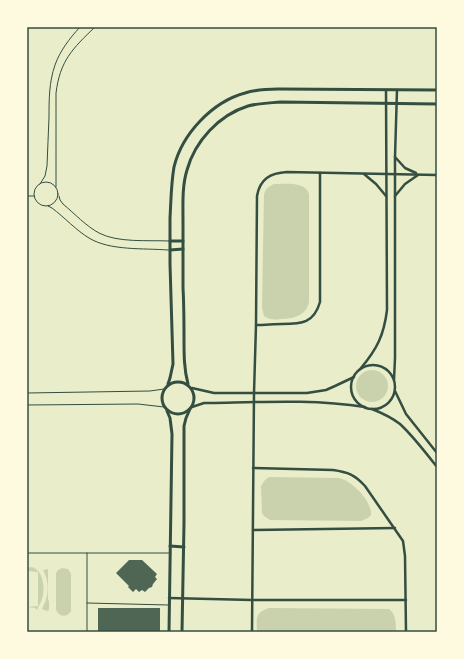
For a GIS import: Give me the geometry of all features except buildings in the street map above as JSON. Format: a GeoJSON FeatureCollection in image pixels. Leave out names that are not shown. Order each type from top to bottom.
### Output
{"type":"FeatureCollection","features":[{"type":"Feature","properties":{"kind":"street"},"geometry":{"type":"LineString","coordinates":[[169,632],[172,434],[170,418],[162,402],[162,395],[168,384],[173,364],[170,250],[171,198],[175,165],[182,145],[204,117],[217,106],[245,93],[278,89],[437,90]]}},
{"type":"Feature","properties":{"kind":"street"},"geometry":{"type":"LineString","coordinates":[[365,407],[356,400],[351,388],[352,382],[354,376],[369,358],[380,340],[386,321],[387,310],[386,90]]}},
{"type":"Feature","properties":{"kind":"street"},"geometry":{"type":"LineString","coordinates":[[397,90],[395,157],[395,391],[406,414],[437,453]]}},
{"type":"Feature","properties":{"kind":"street"},"geometry":{"type":"LineString","coordinates":[[188,384],[184,365],[184,182],[196,148],[202,140],[223,119],[234,112],[243,108],[264,103],[437,104]]}},
{"type":"Feature","properties":{"kind":"street"},"geometry":{"type":"LineString","coordinates":[[395,157],[406,168],[419,174]]}},
{"type":"Feature","properties":{"kind":"street"},"geometry":{"type":"LineString","coordinates":[[252,632],[256,196],[258,188],[263,181],[277,173],[437,175]]}},
{"type":"Feature","properties":{"kind":"street"},"geometry":{"type":"LineString","coordinates":[[256,325],[303,323],[318,309],[320,302],[320,173]]}},
{"type":"Feature","properties":{"kind":"street"},"geometry":{"type":"LineString","coordinates":[[364,174],[376,184],[386,196]]}},
{"type":"Feature","properties":{"kind":"street"},"geometry":{"type":"LineString","coordinates":[[395,196],[405,184],[419,174]]}},
{"type":"Feature","properties":{"kind":"street"},"geometry":{"type":"LineString","coordinates":[[170,241],[183,241]]}},
{"type":"Feature","properties":{"kind":"street"},"geometry":{"type":"LineString","coordinates":[[170,250],[183,249]]}},
{"type":"Feature","properties":{"kind":"street"},"geometry":{"type":"LineString","coordinates":[[361,368],[374,365],[380,366],[386,369],[394,380]]}},
{"type":"Feature","properties":{"kind":"street"},"geometry":{"type":"LineString","coordinates":[[192,388],[214,393],[307,393],[316,392],[335,386],[354,376]]}},
{"type":"Feature","properties":{"kind":"street"},"geometry":{"type":"LineString","coordinates":[[168,384],[174,382],[188,384],[192,388],[195,398],[184,426],[182,632]]}},
{"type":"Feature","properties":{"kind":"street"},"geometry":{"type":"LineString","coordinates":[[166,409],[173,414],[179,414],[185,413],[191,408],[204,403],[254,402],[334,403],[379,408],[392,398],[395,391]]}},
{"type":"Feature","properties":{"kind":"street"},"geometry":{"type":"LineString","coordinates":[[372,408],[400,424],[437,467]]}},
{"type":"Feature","properties":{"kind":"street"},"geometry":{"type":"LineString","coordinates":[[253,468],[333,470],[342,471],[358,478],[403,541],[406,632]]}},
{"type":"Feature","properties":{"kind":"street"},"geometry":{"type":"LineString","coordinates":[[253,530],[395,528]]}},
{"type":"Feature","properties":{"kind":"street"},"geometry":{"type":"LineString","coordinates":[[170,546],[184,547]]}},
{"type":"Feature","properties":{"kind":"street"},"geometry":{"type":"LineString","coordinates":[[169,598],[252,600],[406,600]]}},
{"type":"Feature","properties":{"kind":"lane"},"geometry":{"type":"LineString","coordinates":[[59,196],[54,204],[42,206],[38,203],[34,196],[35,189],[45,176],[48,166],[49,91],[52,74],[62,50],[80,27]]}},
{"type":"Feature","properties":{"kind":"lane"},"geometry":{"type":"LineString","coordinates":[[93,27],[73,49],[64,65],[59,78],[56,93],[56,187],[58,189],[60,200],[92,229],[106,236],[121,240],[170,241]]}},
{"type":"Feature","properties":{"kind":"lane"},"geometry":{"type":"LineString","coordinates":[[40,184],[48,182],[56,187]]}},
{"type":"Feature","properties":{"kind":"lane"},"geometry":{"type":"LineString","coordinates":[[27,196],[34,196]]}},
{"type":"Feature","properties":{"kind":"lane"},"geometry":{"type":"LineString","coordinates":[[48,206],[88,237],[103,244],[120,247],[170,250]]}},
{"type":"Feature","properties":{"kind":"lane"},"geometry":{"type":"LineString","coordinates":[[27,393],[150,391],[164,389]]}},
{"type":"Feature","properties":{"kind":"lane"},"geometry":{"type":"LineString","coordinates":[[27,405],[138,404],[166,409]]}},
{"type":"Feature","properties":{"kind":"lane"},"geometry":{"type":"LineString","coordinates":[[87,552],[87,632]]}},
{"type":"Feature","properties":{"kind":"lane"},"geometry":{"type":"LineString","coordinates":[[27,553],[170,553]]}},
{"type":"Feature","properties":{"kind":"lane"},"geometry":{"type":"LineString","coordinates":[[87,603],[169,605]]}},
{"type":"Feature","properties":{"kind":"green space"},"geometry":{"type":"Polygon","coordinates":[[[274,184],[299,185],[304,187],[309,194],[309,302],[302,314],[290,318],[274,320],[264,316],[262,308],[264,195],[267,188],[274,184]]]}},
{"type":"Feature","properties":{"kind":"green space"},"geometry":{"type":"Polygon","coordinates":[[[369,370],[375,370],[385,377],[388,386],[387,392],[381,399],[375,402],[369,402],[359,395],[356,389],[356,383],[363,373],[369,370]]]}},
{"type":"Feature","properties":{"kind":"green space"},"geometry":{"type":"Polygon","coordinates":[[[269,477],[339,478],[347,481],[364,496],[371,510],[371,515],[361,521],[270,520],[262,513],[261,486],[269,477]]]}},
{"type":"Feature","properties":{"kind":"green space"},"geometry":{"type":"Polygon","coordinates":[[[27,568],[35,568],[39,572],[44,587],[42,600],[37,610],[35,608],[27,607],[38,606],[38,572],[27,571],[27,568]]]}},
{"type":"Feature","properties":{"kind":"green space"},"geometry":{"type":"Polygon","coordinates":[[[62,568],[68,569],[71,574],[71,611],[65,616],[59,614],[56,609],[56,573],[62,568]]]}},
{"type":"Feature","properties":{"kind":"green space"},"geometry":{"type":"Polygon","coordinates":[[[48,569],[48,588],[47,581],[43,570],[48,569]]]}},
{"type":"Feature","properties":{"kind":"green space"},"geometry":{"type":"Polygon","coordinates":[[[48,592],[49,610],[47,611],[42,609],[48,592]]]}},
{"type":"Feature","properties":{"kind":"green space"},"geometry":{"type":"Polygon","coordinates":[[[269,608],[389,609],[394,616],[396,632],[257,632],[257,617],[261,612],[269,608]]]}}]}
